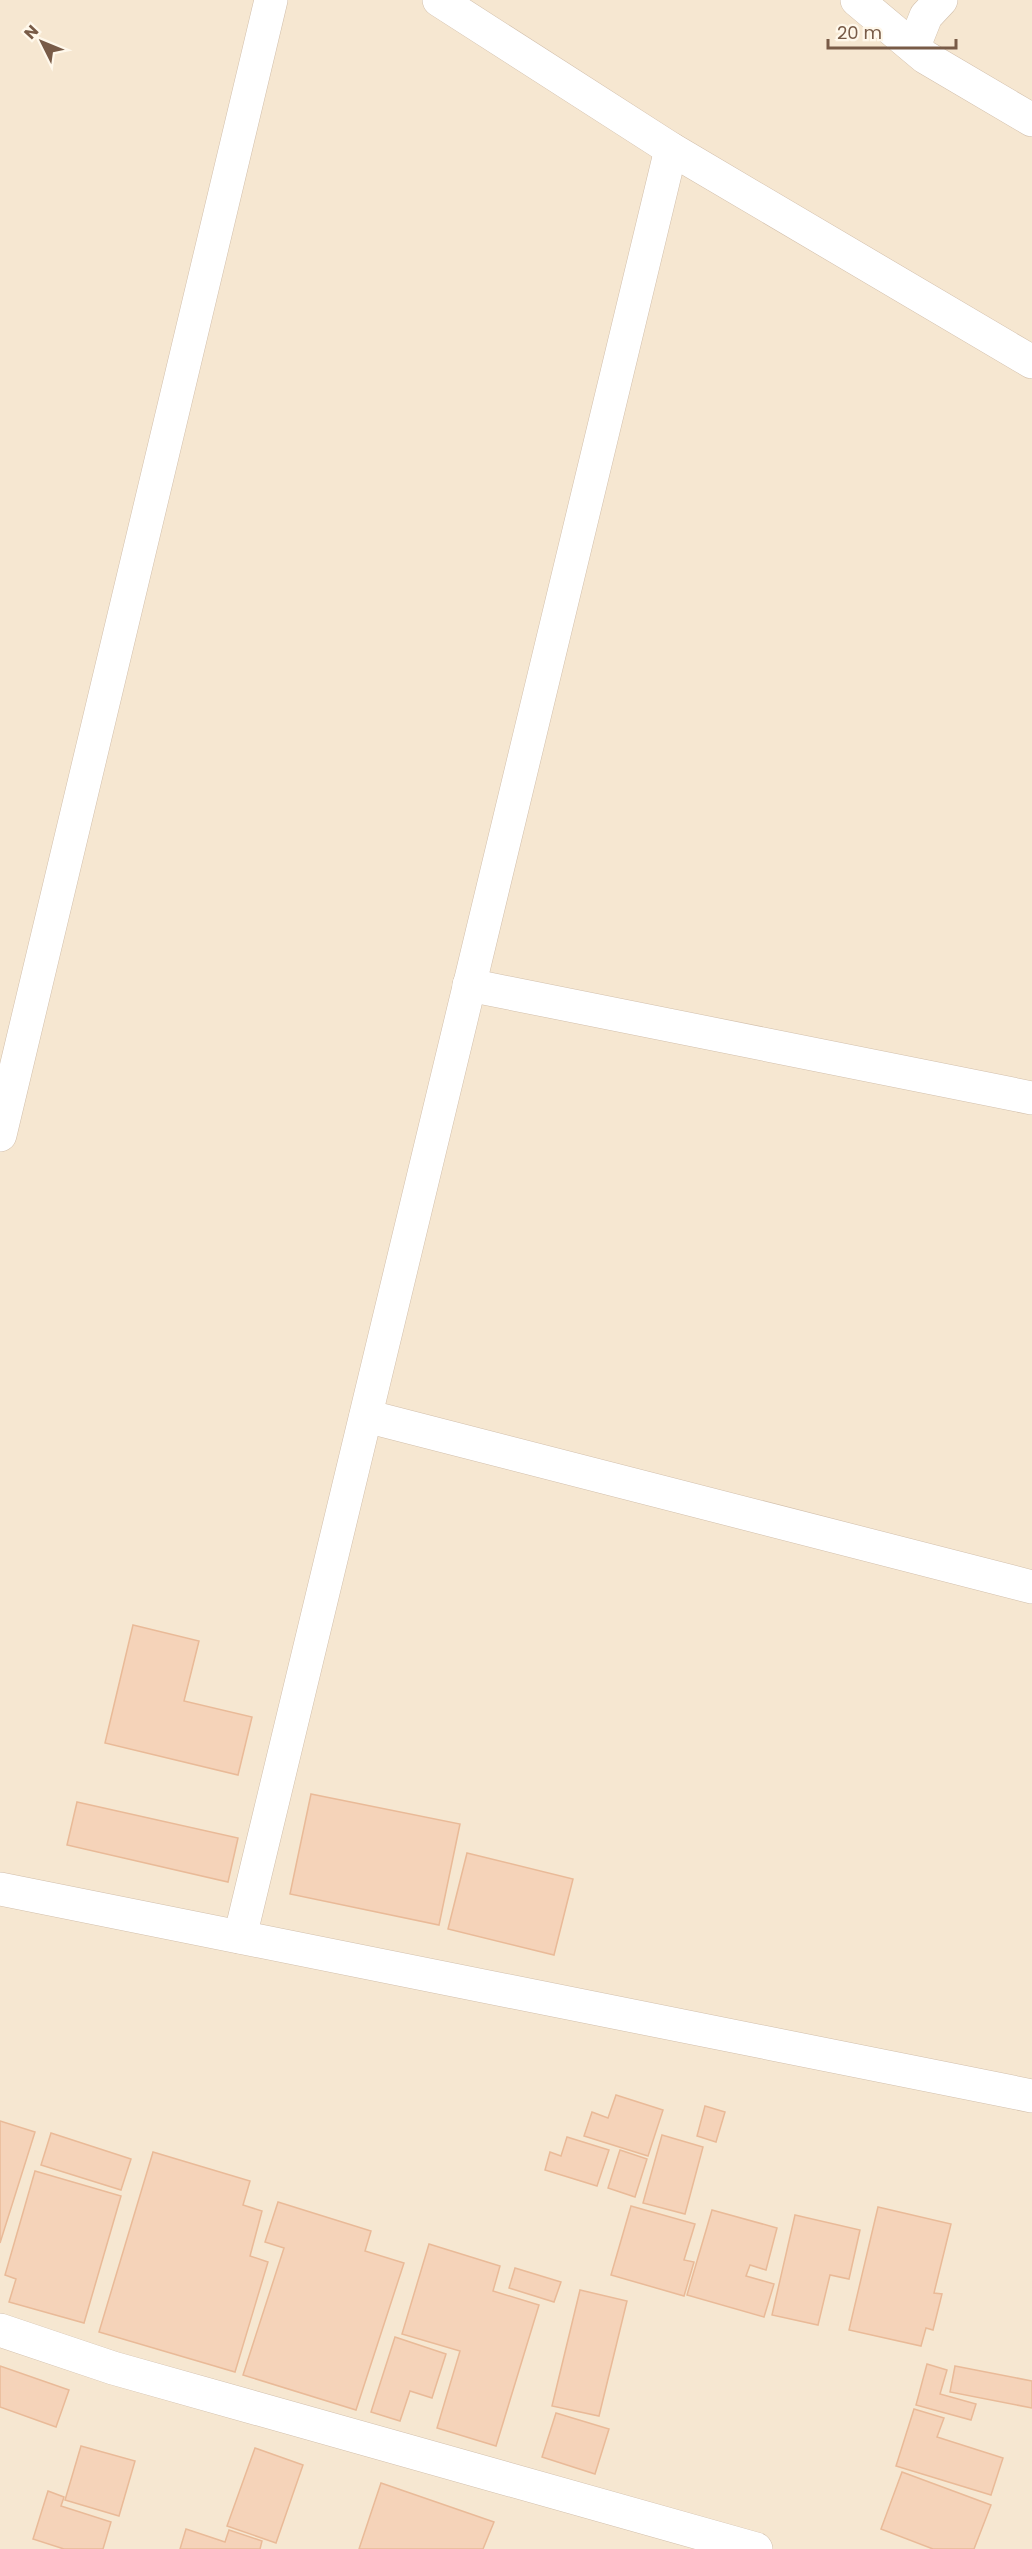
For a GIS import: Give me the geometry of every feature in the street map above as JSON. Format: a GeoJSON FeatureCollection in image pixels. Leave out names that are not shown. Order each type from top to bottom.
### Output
{"type":"FeatureCollection","features":[{"type":"Feature","properties":{"kind":"street"},"geometry":{"type":"LineString","coordinates":[[0,1135],[271,0]]}},
{"type":"Feature","properties":{"kind":"street"},"geometry":{"type":"LineString","coordinates":[[439,0],[671,149],[1032,362]]}},
{"type":"Feature","properties":{"kind":"street"},"geometry":{"type":"LineString","coordinates":[[857,0],[926,57],[1032,120]]}},
{"type":"Feature","properties":{"kind":"street"},"geometry":{"type":"LineString","coordinates":[[914,46],[926,16],[941,0]]}},
{"type":"Feature","properties":{"kind":"street"},"geometry":{"type":"LineString","coordinates":[[240,1937],[671,149]]}},
{"type":"Feature","properties":{"kind":"street"},"geometry":{"type":"LineString","coordinates":[[469,985],[1032,1098]]}},
{"type":"Feature","properties":{"kind":"street"},"geometry":{"type":"LineString","coordinates":[[366,1416],[1032,1587]]}},
{"type":"Feature","properties":{"kind":"street"},"geometry":{"type":"LineString","coordinates":[[0,1889],[1032,2096]]}},
{"type":"Feature","properties":{"kind":"street"},"geometry":{"type":"LineString","coordinates":[[0,2330],[113,2368],[756,2549]]}},
{"type":"Feature","properties":{"kind":"shaded area"},"geometry":{"type":"Polygon","coordinates":[[[0,0],[1032,0],[1032,2549],[0,2549],[0,0]]]}},
{"type":"Feature","properties":{"kind":"building"},"geometry":{"type":"Polygon","coordinates":[[[133,1625],[199,1641],[184,1701],[252,1717],[238,1775],[105,1743],[133,1625]]]}},
{"type":"Feature","properties":{"kind":"building"},"geometry":{"type":"Polygon","coordinates":[[[311,1794],[460,1824],[439,1925],[290,1894],[311,1794]]]}},
{"type":"Feature","properties":{"kind":"building"},"geometry":{"type":"Polygon","coordinates":[[[77,1802],[238,1838],[228,1882],[67,1845],[77,1802]]]}},
{"type":"Feature","properties":{"kind":"building"},"geometry":{"type":"Polygon","coordinates":[[[467,1853],[573,1879],[554,1955],[448,1929],[467,1853]]]}},
{"type":"Feature","properties":{"kind":"building"},"geometry":{"type":"Polygon","coordinates":[[[616,2095],[663,2110],[648,2156],[584,2136],[592,2112],[608,2118],[616,2095]]]}},
{"type":"Feature","properties":{"kind":"building"},"geometry":{"type":"Polygon","coordinates":[[[705,2106],[725,2112],[716,2142],[697,2136],[705,2106]]]}},
{"type":"Feature","properties":{"kind":"building"},"geometry":{"type":"Polygon","coordinates":[[[0,2121],[35,2132],[0,2243],[0,2121]]]}},
{"type":"Feature","properties":{"kind":"building"},"geometry":{"type":"Polygon","coordinates":[[[51,2133],[131,2159],[121,2190],[41,2165],[51,2133]]]}},
{"type":"Feature","properties":{"kind":"building"},"geometry":{"type":"Polygon","coordinates":[[[662,2135],[703,2147],[685,2214],[643,2203],[662,2135]]]}},
{"type":"Feature","properties":{"kind":"building"},"geometry":{"type":"Polygon","coordinates":[[[567,2137],[609,2150],[597,2186],[545,2170],[550,2152],[561,2156],[567,2137]]]}},
{"type":"Feature","properties":{"kind":"building"},"geometry":{"type":"Polygon","coordinates":[[[620,2150],[647,2159],[635,2197],[608,2188],[620,2150]]]}},
{"type":"Feature","properties":{"kind":"building"},"geometry":{"type":"Polygon","coordinates":[[[153,2152],[250,2181],[243,2205],[262,2211],[250,2256],[268,2262],[235,2372],[99,2332],[153,2152]]]}},
{"type":"Feature","properties":{"kind":"building"},"geometry":{"type":"Polygon","coordinates":[[[35,2171],[121,2196],[84,2323],[9,2302],[16,2279],[5,2275],[35,2171]]]}},
{"type":"Feature","properties":{"kind":"building"},"geometry":{"type":"Polygon","coordinates":[[[278,2202],[371,2231],[365,2251],[404,2263],[356,2410],[243,2375],[284,2248],[265,2242],[278,2202]]]}},
{"type":"Feature","properties":{"kind":"building"},"geometry":{"type":"Polygon","coordinates":[[[631,2206],[695,2224],[684,2260],[694,2262],[684,2296],[611,2275],[631,2206]]]}},
{"type":"Feature","properties":{"kind":"building"},"geometry":{"type":"Polygon","coordinates":[[[878,2207],[951,2224],[934,2293],[942,2294],[933,2330],[926,2328],[921,2346],[849,2330],[878,2207]]]}},
{"type":"Feature","properties":{"kind":"building"},"geometry":{"type":"Polygon","coordinates":[[[712,2210],[777,2228],[766,2270],[750,2265],[746,2276],[774,2284],[764,2317],[687,2295],[712,2210]]]}},
{"type":"Feature","properties":{"kind":"building"},"geometry":{"type":"Polygon","coordinates":[[[795,2215],[860,2230],[849,2279],[830,2275],[818,2325],[772,2315],[795,2215]]]}},
{"type":"Feature","properties":{"kind":"building"},"geometry":{"type":"Polygon","coordinates":[[[429,2244],[500,2266],[493,2291],[539,2305],[496,2446],[437,2428],[460,2351],[402,2334],[429,2244]]]}},
{"type":"Feature","properties":{"kind":"building"},"geometry":{"type":"Polygon","coordinates":[[[515,2268],[561,2282],[554,2302],[509,2288],[515,2268]]]}},
{"type":"Feature","properties":{"kind":"building"},"geometry":{"type":"Polygon","coordinates":[[[580,2290],[627,2301],[599,2416],[552,2406],[580,2290]]]}},
{"type":"Feature","properties":{"kind":"building"},"geometry":{"type":"Polygon","coordinates":[[[395,2337],[446,2354],[432,2398],[410,2391],[400,2421],[371,2412],[395,2337]]]}},
{"type":"Feature","properties":{"kind":"building"},"geometry":{"type":"Polygon","coordinates":[[[927,2364],[947,2370],[940,2394],[976,2404],[971,2420],[916,2405],[927,2364]]]}},
{"type":"Feature","properties":{"kind":"building"},"geometry":{"type":"Polygon","coordinates":[[[0,2366],[69,2390],[56,2427],[0,2407],[0,2366]]]}},
{"type":"Feature","properties":{"kind":"building"},"geometry":{"type":"Polygon","coordinates":[[[955,2366],[1032,2381],[1032,2408],[950,2392],[955,2366]]]}},
{"type":"Feature","properties":{"kind":"building"},"geometry":{"type":"Polygon","coordinates":[[[914,2409],[944,2418],[937,2437],[1003,2458],[991,2495],[896,2466],[914,2409]]]}},
{"type":"Feature","properties":{"kind":"building"},"geometry":{"type":"Polygon","coordinates":[[[556,2413],[609,2429],[595,2474],[542,2457],[556,2413]]]}},
{"type":"Feature","properties":{"kind":"building"},"geometry":{"type":"Polygon","coordinates":[[[81,2446],[135,2461],[119,2516],[65,2500],[81,2446]]]}},
{"type":"Feature","properties":{"kind":"building"},"geometry":{"type":"Polygon","coordinates":[[[255,2448],[303,2465],[276,2543],[227,2526],[255,2448]]]}},
{"type":"Feature","properties":{"kind":"building"},"geometry":{"type":"Polygon","coordinates":[[[902,2472],[991,2505],[974,2549],[933,2549],[881,2529],[902,2472]]]}},
{"type":"Feature","properties":{"kind":"building"},"geometry":{"type":"Polygon","coordinates":[[[381,2483],[494,2522],[483,2549],[359,2549],[381,2483]]]}},
{"type":"Feature","properties":{"kind":"building"},"geometry":{"type":"Polygon","coordinates":[[[48,2491],[64,2497],[61,2506],[111,2522],[103,2549],[64,2549],[33,2539],[48,2491]]]}},
{"type":"Feature","properties":{"kind":"building"},"geometry":{"type":"Polygon","coordinates":[[[186,2529],[225,2542],[229,2530],[262,2541],[260,2549],[180,2549],[186,2529]]]}}]}
